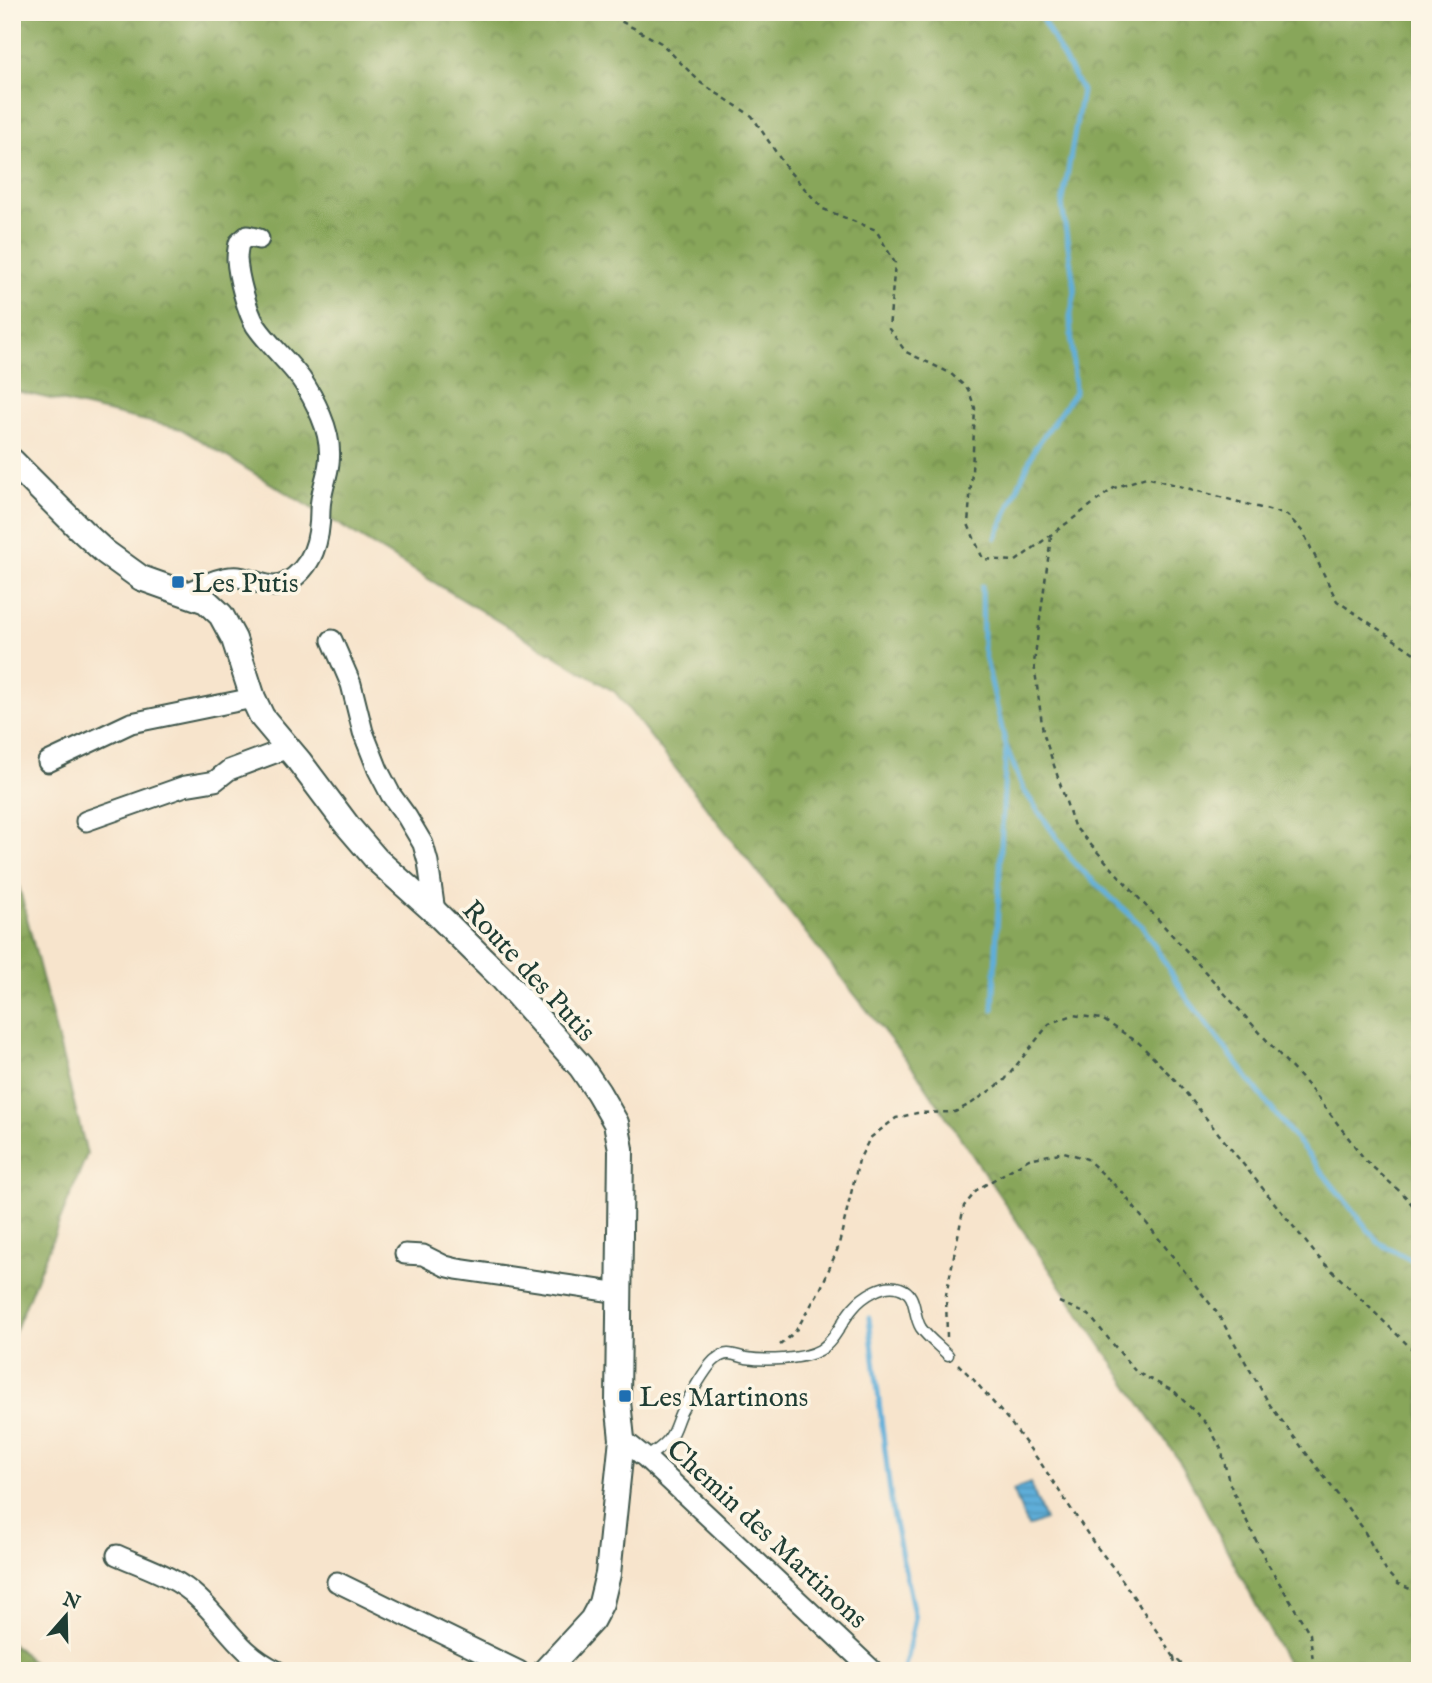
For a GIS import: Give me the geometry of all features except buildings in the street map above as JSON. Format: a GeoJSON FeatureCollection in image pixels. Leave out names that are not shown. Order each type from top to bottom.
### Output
{"type":"FeatureCollection","features":[{"type":"Feature","properties":{"kind":"street"},"geometry":{"type":"LineString","coordinates":[[185,593],[228,577],[240,576],[266,586],[276,586],[286,582],[305,567],[314,554],[318,540],[322,492],[329,461],[328,440],[322,417],[302,380],[260,332],[244,296],[237,260],[239,243],[247,236],[259,239]]}},
{"type":"Feature","properties":{"kind":"street","name":"Route des Putis"},"geometry":{"type":"LineString","coordinates":[[12,461],[105,552],[141,578],[206,601],[221,615],[234,639],[262,717],[377,860],[502,978],[581,1067],[616,1122],[621,1149],[618,1402],[622,1439],[608,1574],[601,1603],[592,1620],[545,1671]]}},
{"type":"Feature","properties":{"kind":"street"},"geometry":{"type":"LineString","coordinates":[[332,640],[351,684],[363,732],[390,795],[423,844],[435,912]]}},
{"type":"Feature","properties":{"kind":"street"},"geometry":{"type":"LineString","coordinates":[[48,762],[131,723],[253,698]]}},
{"type":"Feature","properties":{"kind":"street"},"geometry":{"type":"LineString","coordinates":[[86,821],[185,786],[215,780],[229,770],[288,748]]}},
{"type":"Feature","properties":{"kind":"street"},"geometry":{"type":"LineString","coordinates":[[405,1254],[423,1255],[457,1269],[620,1293]]}},
{"type":"Feature","properties":{"kind":"street","name":"Chemin des Martinons"},"geometry":{"type":"LineString","coordinates":[[622,1439],[646,1458],[873,1671]]}},
{"type":"Feature","properties":{"kind":"street"},"geometry":{"type":"LineString","coordinates":[[117,1555],[169,1578],[197,1596],[242,1647],[260,1662],[277,1671]]}},
{"type":"Feature","properties":{"kind":"street"},"geometry":{"type":"LineString","coordinates":[[337,1582],[519,1671]]}},
{"type":"Feature","properties":{"kind":"lane"},"geometry":{"type":"LineString","coordinates":[[646,1458],[670,1438],[680,1414],[713,1360],[722,1354],[735,1353],[746,1358],[802,1357],[821,1349],[854,1306],[875,1291],[889,1286],[901,1288],[910,1294],[917,1320],[923,1330],[948,1355]]}},
{"type":"Feature","properties":{"kind":"path"},"geometry":{"type":"LineString","coordinates":[[604,12],[661,43],[701,83],[752,116],[787,169],[823,209],[876,230],[895,263],[889,329],[906,352],[950,373],[968,389],[975,408],[968,524],[983,559],[1016,561],[1114,488],[1146,477],[1287,515],[1303,532],[1337,601],[1420,657]]}},
{"type":"Feature","properties":{"kind":"path"},"geometry":{"type":"LineString","coordinates":[[1051,535],[1034,663],[1043,732],[1074,826],[1315,1094],[1366,1161],[1405,1196],[1420,1214]]}},
{"type":"Feature","properties":{"kind":"path"},"geometry":{"type":"LineString","coordinates":[[765,1358],[794,1332],[821,1288],[838,1248],[859,1160],[870,1138],[896,1118],[917,1113],[956,1112],[972,1103],[1004,1081],[1049,1024],[1073,1015],[1102,1019],[1139,1043],[1177,1082],[1318,1257],[1420,1357]]}},
{"type":"Feature","properties":{"kind":"path"},"geometry":{"type":"LineString","coordinates":[[1189,1671],[1174,1657],[1010,1422],[948,1355],[946,1295],[964,1206],[978,1189],[1029,1159],[1064,1152],[1087,1159],[1122,1192],[1218,1314],[1270,1405],[1362,1527],[1385,1571],[1398,1584],[1420,1593]]}},
{"type":"Feature","properties":{"kind":"path"},"geometry":{"type":"LineString","coordinates":[[1059,1302],[1089,1315],[1136,1372],[1175,1392],[1209,1426],[1221,1449],[1229,1482],[1241,1510],[1265,1559],[1310,1634],[1314,1671]]}},
{"type":"Feature","properties":{"kind":"path"},"geometry":{"type":"LineString","coordinates":[[1174,1657],[1175,1671]]}},
{"type":"Feature","properties":{"kind":"green space"},"geometry":{"type":"Polygon","coordinates":[[[12,12],[1420,12],[1420,1671],[1291,1671],[1182,1465],[916,1072],[615,692],[181,429],[12,390],[12,12]]]}},
{"type":"Feature","properties":{"kind":"green space"},"geometry":{"type":"Polygon","coordinates":[[[12,867],[87,1154],[12,1339],[12,867]]]}},
{"type":"Feature","properties":{"kind":"green space"},"geometry":{"type":"Polygon","coordinates":[[[12,1643],[42,1671],[12,1671],[12,1643]]]}},
{"type":"Feature","properties":{"kind":"water"},"geometry":{"type":"Polygon","coordinates":[[[1030,1483],[1045,1520],[1028,1527],[1013,1490],[1030,1483]]]}},
{"type":"Feature","properties":{"kind":"waterway"},"geometry":{"type":"LineString","coordinates":[[996,538],[1035,448],[1075,392],[1070,317],[1075,292],[1062,205],[1082,91],[1038,12]]}},
{"type":"Feature","properties":{"kind":"waterway"},"geometry":{"type":"LineString","coordinates":[[982,586],[983,647],[1006,746],[1023,789],[1075,864],[1143,927],[1186,997],[1378,1242],[1413,1261],[1420,1270]]}},
{"type":"Feature","properties":{"kind":"waterway"},"geometry":{"type":"LineString","coordinates":[[993,1010],[1006,748]]}},
{"type":"Feature","properties":{"kind":"waterway"},"geometry":{"type":"LineString","coordinates":[[869,1318],[892,1509],[915,1618],[904,1671]]}},
{"type":"Feature","properties":{"kind":"place","name":"Les Putis"},"geometry":{"type":"Point","coordinates":[178,582]}},
{"type":"Feature","properties":{"kind":"place","name":"Les Martinons"},"geometry":{"type":"Point","coordinates":[625,1396]}}]}
